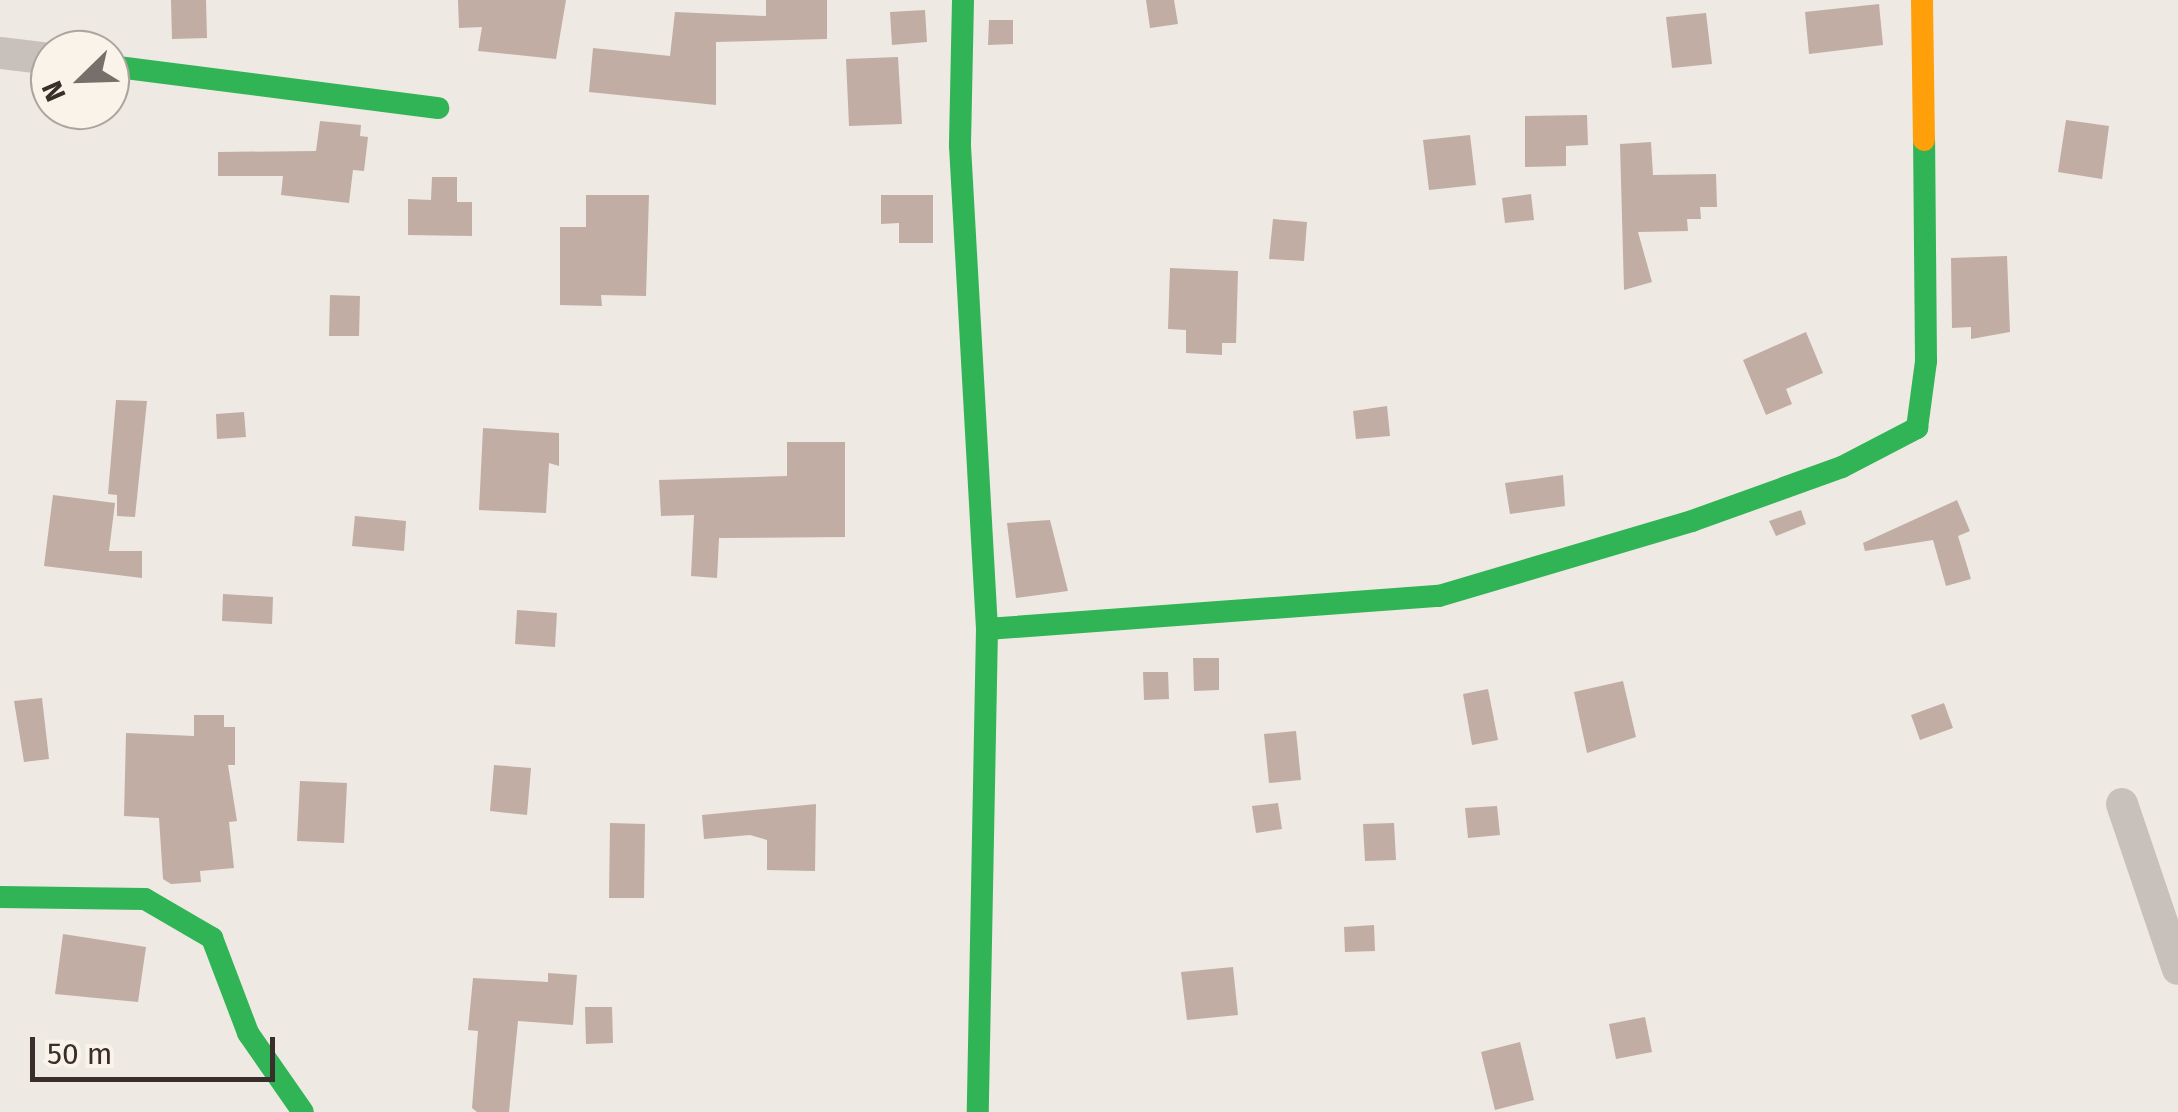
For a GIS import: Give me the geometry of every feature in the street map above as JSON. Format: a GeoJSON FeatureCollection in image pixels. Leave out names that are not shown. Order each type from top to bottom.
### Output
{"type":"FeatureCollection","features":[{"type":"Feature","properties":{"kind":"street"},"geometry":{"type":"LineString","coordinates":[[963,0],[960,146],[987,629],[978,1112]]}},
{"type":"Feature","properties":{"kind":"street"},"geometry":{"type":"LineString","coordinates":[[987,629],[1440,596],[1692,521],[1842,466],[1917,428],[1926,361],[1922,0]]}},
{"type":"Feature","properties":{"kind":"street"},"geometry":{"type":"LineString","coordinates":[[0,53],[30,57]]}},
{"type":"Feature","properties":{"kind":"street"},"geometry":{"type":"LineString","coordinates":[[130,69],[438,108]]}},
{"type":"Feature","properties":{"kind":"street"},"geometry":{"type":"LineString","coordinates":[[2122,804],[2178,970]]}},
{"type":"Feature","properties":{"kind":"street"},"geometry":{"type":"LineString","coordinates":[[0,898],[90,904],[145,899],[212,938],[248,1033],[302,1112]]}},
{"type":"Feature","properties":{"kind":"building"},"geometry":{"type":"Polygon","coordinates":[[[171,0],[206,0],[207,38],[172,39],[171,0]]]}},
{"type":"Feature","properties":{"kind":"building"},"geometry":{"type":"Polygon","coordinates":[[[458,0],[566,0],[556,59],[478,51],[482,27],[459,28],[458,0]]]}},
{"type":"Feature","properties":{"kind":"building"},"geometry":{"type":"Polygon","coordinates":[[[766,0],[827,0],[827,39],[716,42],[716,105],[589,92],[593,48],[670,56],[675,12],[766,16],[766,0]]]}},
{"type":"Feature","properties":{"kind":"building"},"geometry":{"type":"Polygon","coordinates":[[[1146,0],[1174,0],[1178,24],[1150,28],[1146,0]]]}},
{"type":"Feature","properties":{"kind":"building"},"geometry":{"type":"Polygon","coordinates":[[[1879,4],[1883,45],[1809,54],[1805,12],[1879,4]]]}},
{"type":"Feature","properties":{"kind":"building"},"geometry":{"type":"Polygon","coordinates":[[[925,10],[927,42],[892,45],[890,12],[925,10]]]}},
{"type":"Feature","properties":{"kind":"building"},"geometry":{"type":"Polygon","coordinates":[[[1706,13],[1712,64],[1672,68],[1666,17],[1706,13]]]}},
{"type":"Feature","properties":{"kind":"building"},"geometry":{"type":"Polygon","coordinates":[[[989,20],[1013,20],[1013,44],[988,45],[989,20]]]}},
{"type":"Feature","properties":{"kind":"building"},"geometry":{"type":"Polygon","coordinates":[[[898,57],[902,124],[849,126],[846,59],[898,57]]]}},
{"type":"Feature","properties":{"kind":"building"},"geometry":{"type":"Polygon","coordinates":[[[1587,115],[1588,145],[1566,146],[1566,166],[1525,167],[1525,116],[1587,115]]]}},
{"type":"Feature","properties":{"kind":"building"},"geometry":{"type":"Polygon","coordinates":[[[2066,120],[2109,126],[2102,179],[2058,172],[2066,120]]]}},
{"type":"Feature","properties":{"kind":"building"},"geometry":{"type":"Polygon","coordinates":[[[320,121],[361,125],[360,136],[368,137],[364,171],[353,170],[349,203],[281,195],[283,176],[218,176],[218,152],[316,151],[320,121]]]}},
{"type":"Feature","properties":{"kind":"building"},"geometry":{"type":"Polygon","coordinates":[[[1470,135],[1476,185],[1429,190],[1423,140],[1470,135]]]}},
{"type":"Feature","properties":{"kind":"building"},"geometry":{"type":"Polygon","coordinates":[[[1651,142],[1653,175],[1716,174],[1717,207],[1700,207],[1701,219],[1687,219],[1688,231],[1638,232],[1652,282],[1624,290],[1620,144],[1651,142]]]}},
{"type":"Feature","properties":{"kind":"building"},"geometry":{"type":"Polygon","coordinates":[[[432,177],[457,177],[457,202],[472,202],[472,236],[408,235],[408,199],[431,200],[432,177]]]}},
{"type":"Feature","properties":{"kind":"building"},"geometry":{"type":"Polygon","coordinates":[[[1531,194],[1534,220],[1505,223],[1502,198],[1531,194]]]}},
{"type":"Feature","properties":{"kind":"building"},"geometry":{"type":"Polygon","coordinates":[[[586,195],[649,195],[646,296],[601,295],[602,306],[560,305],[560,227],[586,227],[586,195]]]}},
{"type":"Feature","properties":{"kind":"building"},"geometry":{"type":"Polygon","coordinates":[[[881,195],[933,195],[933,243],[899,243],[899,223],[881,224],[881,195]]]}},
{"type":"Feature","properties":{"kind":"building"},"geometry":{"type":"Polygon","coordinates":[[[1273,219],[1307,222],[1304,261],[1269,259],[1273,219]]]}},
{"type":"Feature","properties":{"kind":"building"},"geometry":{"type":"Polygon","coordinates":[[[2007,256],[2010,332],[1971,339],[1971,327],[1952,328],[1951,258],[2007,256]]]}},
{"type":"Feature","properties":{"kind":"building"},"geometry":{"type":"Polygon","coordinates":[[[1170,268],[1238,271],[1236,343],[1222,343],[1222,355],[1186,353],[1186,330],[1168,329],[1170,268]]]}},
{"type":"Feature","properties":{"kind":"building"},"geometry":{"type":"Polygon","coordinates":[[[330,295],[360,296],[359,336],[329,336],[330,295]]]}},
{"type":"Feature","properties":{"kind":"building"},"geometry":{"type":"Polygon","coordinates":[[[1806,332],[1823,373],[1786,389],[1792,404],[1766,415],[1743,360],[1806,332]]]}},
{"type":"Feature","properties":{"kind":"building"},"geometry":{"type":"Polygon","coordinates":[[[116,400],[147,401],[135,517],[117,516],[117,495],[108,494],[116,400]]]}},
{"type":"Feature","properties":{"kind":"building"},"geometry":{"type":"Polygon","coordinates":[[[1387,406],[1390,436],[1356,439],[1353,411],[1387,406]]]}},
{"type":"Feature","properties":{"kind":"building"},"geometry":{"type":"Polygon","coordinates":[[[244,412],[246,437],[217,439],[216,414],[244,412]]]}},
{"type":"Feature","properties":{"kind":"building"},"geometry":{"type":"Polygon","coordinates":[[[483,428],[559,433],[559,466],[549,463],[546,513],[479,510],[483,428]]]}},
{"type":"Feature","properties":{"kind":"building"},"geometry":{"type":"Polygon","coordinates":[[[787,442],[845,442],[845,537],[719,538],[717,578],[691,576],[694,515],[661,516],[659,480],[787,476],[787,442]]]}},
{"type":"Feature","properties":{"kind":"building"},"geometry":{"type":"Polygon","coordinates":[[[1563,475],[1565,506],[1510,514],[1505,483],[1563,475]]]}},
{"type":"Feature","properties":{"kind":"building"},"geometry":{"type":"Polygon","coordinates":[[[53,495],[115,503],[109,551],[142,551],[142,578],[44,566],[53,495]]]}},
{"type":"Feature","properties":{"kind":"building"},"geometry":{"type":"Polygon","coordinates":[[[1957,500],[1970,531],[1958,536],[1971,579],[1946,586],[1933,540],[1865,551],[1863,543],[1957,500]]]}},
{"type":"Feature","properties":{"kind":"building"},"geometry":{"type":"Polygon","coordinates":[[[1801,510],[1806,524],[1776,536],[1769,521],[1801,510]]]}},
{"type":"Feature","properties":{"kind":"building"},"geometry":{"type":"Polygon","coordinates":[[[355,516],[406,521],[404,551],[352,546],[355,516]]]}},
{"type":"Feature","properties":{"kind":"building"},"geometry":{"type":"Polygon","coordinates":[[[1050,520],[1068,591],[1016,598],[1007,523],[1050,520]]]}},
{"type":"Feature","properties":{"kind":"building"},"geometry":{"type":"Polygon","coordinates":[[[223,594],[273,597],[272,624],[222,621],[223,594]]]}},
{"type":"Feature","properties":{"kind":"building"},"geometry":{"type":"Polygon","coordinates":[[[517,610],[557,613],[555,647],[515,644],[517,610]]]}},
{"type":"Feature","properties":{"kind":"building"},"geometry":{"type":"Polygon","coordinates":[[[1193,658],[1219,658],[1219,690],[1194,691],[1193,658]]]}},
{"type":"Feature","properties":{"kind":"building"},"geometry":{"type":"Polygon","coordinates":[[[1143,672],[1168,672],[1169,699],[1144,700],[1143,672]]]}},
{"type":"Feature","properties":{"kind":"building"},"geometry":{"type":"Polygon","coordinates":[[[1623,681],[1636,737],[1587,753],[1574,692],[1623,681]]]}},
{"type":"Feature","properties":{"kind":"building"},"geometry":{"type":"Polygon","coordinates":[[[1488,689],[1498,740],[1472,745],[1463,694],[1488,689]]]}},
{"type":"Feature","properties":{"kind":"building"},"geometry":{"type":"Polygon","coordinates":[[[42,698],[49,759],[24,762],[14,701],[42,698]]]}},
{"type":"Feature","properties":{"kind":"building"},"geometry":{"type":"Polygon","coordinates":[[[1944,703],[1953,728],[1920,740],[1911,715],[1944,703]]]}},
{"type":"Feature","properties":{"kind":"building"},"geometry":{"type":"Polygon","coordinates":[[[194,715],[224,715],[224,727],[235,727],[235,765],[228,765],[237,821],[229,822],[234,868],[200,871],[201,882],[171,884],[163,879],[159,818],[124,816],[126,733],[194,736],[194,715]]]}},
{"type":"Feature","properties":{"kind":"building"},"geometry":{"type":"Polygon","coordinates":[[[1296,731],[1301,780],[1269,783],[1264,734],[1296,731]]]}},
{"type":"Feature","properties":{"kind":"building"},"geometry":{"type":"Polygon","coordinates":[[[494,765],[531,768],[527,815],[490,811],[494,765]]]}},
{"type":"Feature","properties":{"kind":"building"},"geometry":{"type":"Polygon","coordinates":[[[300,781],[347,783],[344,843],[297,841],[300,781]]]}},
{"type":"Feature","properties":{"kind":"building"},"geometry":{"type":"Polygon","coordinates":[[[1278,803],[1282,829],[1256,833],[1252,806],[1278,803]]]}},
{"type":"Feature","properties":{"kind":"building"},"geometry":{"type":"Polygon","coordinates":[[[816,804],[815,871],[767,870],[767,840],[750,835],[704,839],[702,815],[816,804]]]}},
{"type":"Feature","properties":{"kind":"building"},"geometry":{"type":"Polygon","coordinates":[[[1497,806],[1500,835],[1468,838],[1465,808],[1497,806]]]}},
{"type":"Feature","properties":{"kind":"building"},"geometry":{"type":"Polygon","coordinates":[[[610,823],[645,824],[644,898],[609,898],[610,823]]]}},
{"type":"Feature","properties":{"kind":"building"},"geometry":{"type":"Polygon","coordinates":[[[1394,823],[1396,860],[1365,861],[1363,824],[1394,823]]]}},
{"type":"Feature","properties":{"kind":"building"},"geometry":{"type":"Polygon","coordinates":[[[1374,925],[1375,951],[1345,952],[1344,927],[1374,925]]]}},
{"type":"Feature","properties":{"kind":"building"},"geometry":{"type":"Polygon","coordinates":[[[63,934],[146,947],[138,1002],[55,994],[63,934]]]}},
{"type":"Feature","properties":{"kind":"building"},"geometry":{"type":"Polygon","coordinates":[[[1233,967],[1238,1015],[1187,1020],[1181,972],[1233,967]]]}},
{"type":"Feature","properties":{"kind":"building"},"geometry":{"type":"Polygon","coordinates":[[[548,973],[577,975],[573,1025],[518,1021],[509,1112],[477,1112],[472,1108],[478,1031],[468,1030],[473,978],[548,982],[548,973]]]}},
{"type":"Feature","properties":{"kind":"building"},"geometry":{"type":"Polygon","coordinates":[[[585,1007],[612,1007],[613,1043],[586,1044],[585,1007]]]}},
{"type":"Feature","properties":{"kind":"building"},"geometry":{"type":"Polygon","coordinates":[[[1645,1017],[1652,1052],[1616,1059],[1609,1024],[1645,1017]]]}},
{"type":"Feature","properties":{"kind":"building"},"geometry":{"type":"Polygon","coordinates":[[[1520,1042],[1534,1100],[1495,1110],[1481,1052],[1520,1042]]]}},
{"type":"Feature","properties":{"kind":"traffic: fast"},"geometry":{"type":"LineString","coordinates":[[963,0],[960,146],[987,629],[978,1112]]}},
{"type":"Feature","properties":{"kind":"traffic: fast"},"geometry":{"type":"LineString","coordinates":[[130,69],[438,108]]}},
{"type":"Feature","properties":{"kind":"traffic: fast"},"geometry":{"type":"LineString","coordinates":[[987,629],[1439,596],[1692,521],[1842,467],[1917,428],[1926,361],[1924,140]]}},
{"type":"Feature","properties":{"kind":"traffic: fast"},"geometry":{"type":"LineString","coordinates":[[0,897],[145,899],[212,938],[248,1033],[303,1112]]}},
{"type":"Feature","properties":{"kind":"traffic: slow"},"geometry":{"type":"LineString","coordinates":[[1922,0],[1924,140]]}}]}
